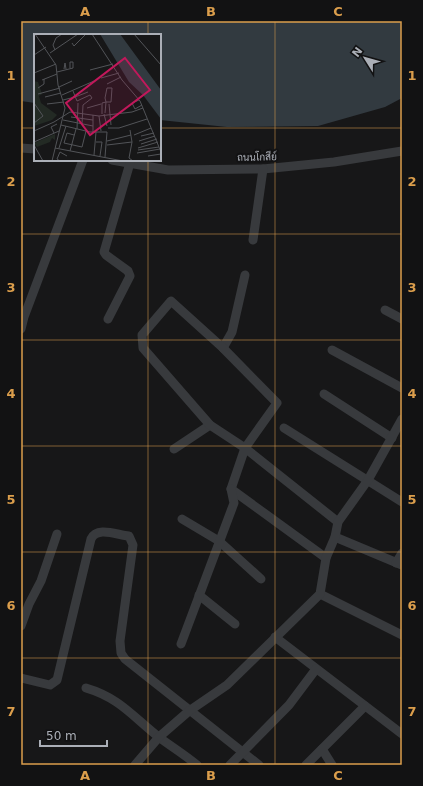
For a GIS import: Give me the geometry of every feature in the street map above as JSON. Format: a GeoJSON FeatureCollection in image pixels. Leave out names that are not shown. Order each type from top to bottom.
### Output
{"type":"FeatureCollection","features":[{"type":"Feature","properties":{"kind":"street"},"geometry":{"type":"LineString","coordinates":[[21,148],[34,149]]}},
{"type":"Feature","properties":{"kind":"street","name":"ถนนโกสีย์"},"geometry":{"type":"LineString","coordinates":[[118,161],[168,170],[264,169],[334,162],[402,151]]}},
{"type":"Feature","properties":{"kind":"street"},"geometry":{"type":"LineString","coordinates":[[21,329],[24,317],[83,161]]}},
{"type":"Feature","properties":{"kind":"street"},"geometry":{"type":"LineString","coordinates":[[108,319],[130,276],[128,271],[104,252],[130,163]]}},
{"type":"Feature","properties":{"kind":"street"},"geometry":{"type":"LineString","coordinates":[[253,240],[264,169]]}},
{"type":"Feature","properties":{"kind":"street"},"geometry":{"type":"LineString","coordinates":[[223,348],[232,332],[244,275]]}},
{"type":"Feature","properties":{"kind":"street"},"geometry":{"type":"LineString","coordinates":[[181,644],[234,503],[231,489],[245,448],[277,403],[223,348],[171,301],[142,335],[143,348],[210,425],[245,448],[338,522]]}},
{"type":"Feature","properties":{"kind":"street"},"geometry":{"type":"LineString","coordinates":[[385,310],[402,319]]}},
{"type":"Feature","properties":{"kind":"street"},"geometry":{"type":"LineString","coordinates":[[332,350],[402,388]]}},
{"type":"Feature","properties":{"kind":"street"},"geometry":{"type":"LineString","coordinates":[[324,394],[392,438]]}},
{"type":"Feature","properties":{"kind":"street"},"geometry":{"type":"LineString","coordinates":[[135,765],[159,738],[189,711],[227,685],[320,594],[326,558],[335,537],[338,522],[368,480],[402,419]]}},
{"type":"Feature","properties":{"kind":"street"},"geometry":{"type":"LineString","coordinates":[[174,449],[210,425]]}},
{"type":"Feature","properties":{"kind":"street"},"geometry":{"type":"LineString","coordinates":[[284,428],[402,502]]}},
{"type":"Feature","properties":{"kind":"street"},"geometry":{"type":"LineString","coordinates":[[231,489],[326,558]]}},
{"type":"Feature","properties":{"kind":"street"},"geometry":{"type":"LineString","coordinates":[[182,519],[219,541],[261,579]]}},
{"type":"Feature","properties":{"kind":"street"},"geometry":{"type":"LineString","coordinates":[[21,678],[50,685],[57,680],[93,534],[99,532],[128,536],[133,545],[120,641],[121,653],[124,659],[259,765]]}},
{"type":"Feature","properties":{"kind":"street"},"geometry":{"type":"LineString","coordinates":[[21,626],[29,604],[41,581],[57,534]]}},
{"type":"Feature","properties":{"kind":"street"},"geometry":{"type":"LineString","coordinates":[[335,537],[399,564],[402,553]]}},
{"type":"Feature","properties":{"kind":"street"},"geometry":{"type":"LineString","coordinates":[[320,594],[402,635]]}},
{"type":"Feature","properties":{"kind":"street"},"geometry":{"type":"LineString","coordinates":[[199,595],[235,624]]}},
{"type":"Feature","properties":{"kind":"street"},"geometry":{"type":"LineString","coordinates":[[275,637],[402,734]]}},
{"type":"Feature","properties":{"kind":"street"},"geometry":{"type":"LineString","coordinates":[[230,765],[290,705],[316,668]]}},
{"type":"Feature","properties":{"kind":"street"},"geometry":{"type":"LineString","coordinates":[[86,688],[103,693],[119,704],[139,718],[159,738],[197,765]]}},
{"type":"Feature","properties":{"kind":"street"},"geometry":{"type":"LineString","coordinates":[[306,765],[365,706]]}},
{"type":"Feature","properties":{"kind":"street"},"geometry":{"type":"LineString","coordinates":[[322,749],[332,765]]}},
{"type":"Feature","properties":{"kind":"shaded area"},"geometry":{"type":"Polygon","coordinates":[[[21,21],[402,21],[402,98],[385,107],[318,126],[227,127],[161,120],[161,34],[34,34],[34,103],[21,101],[21,21]]]}}]}
